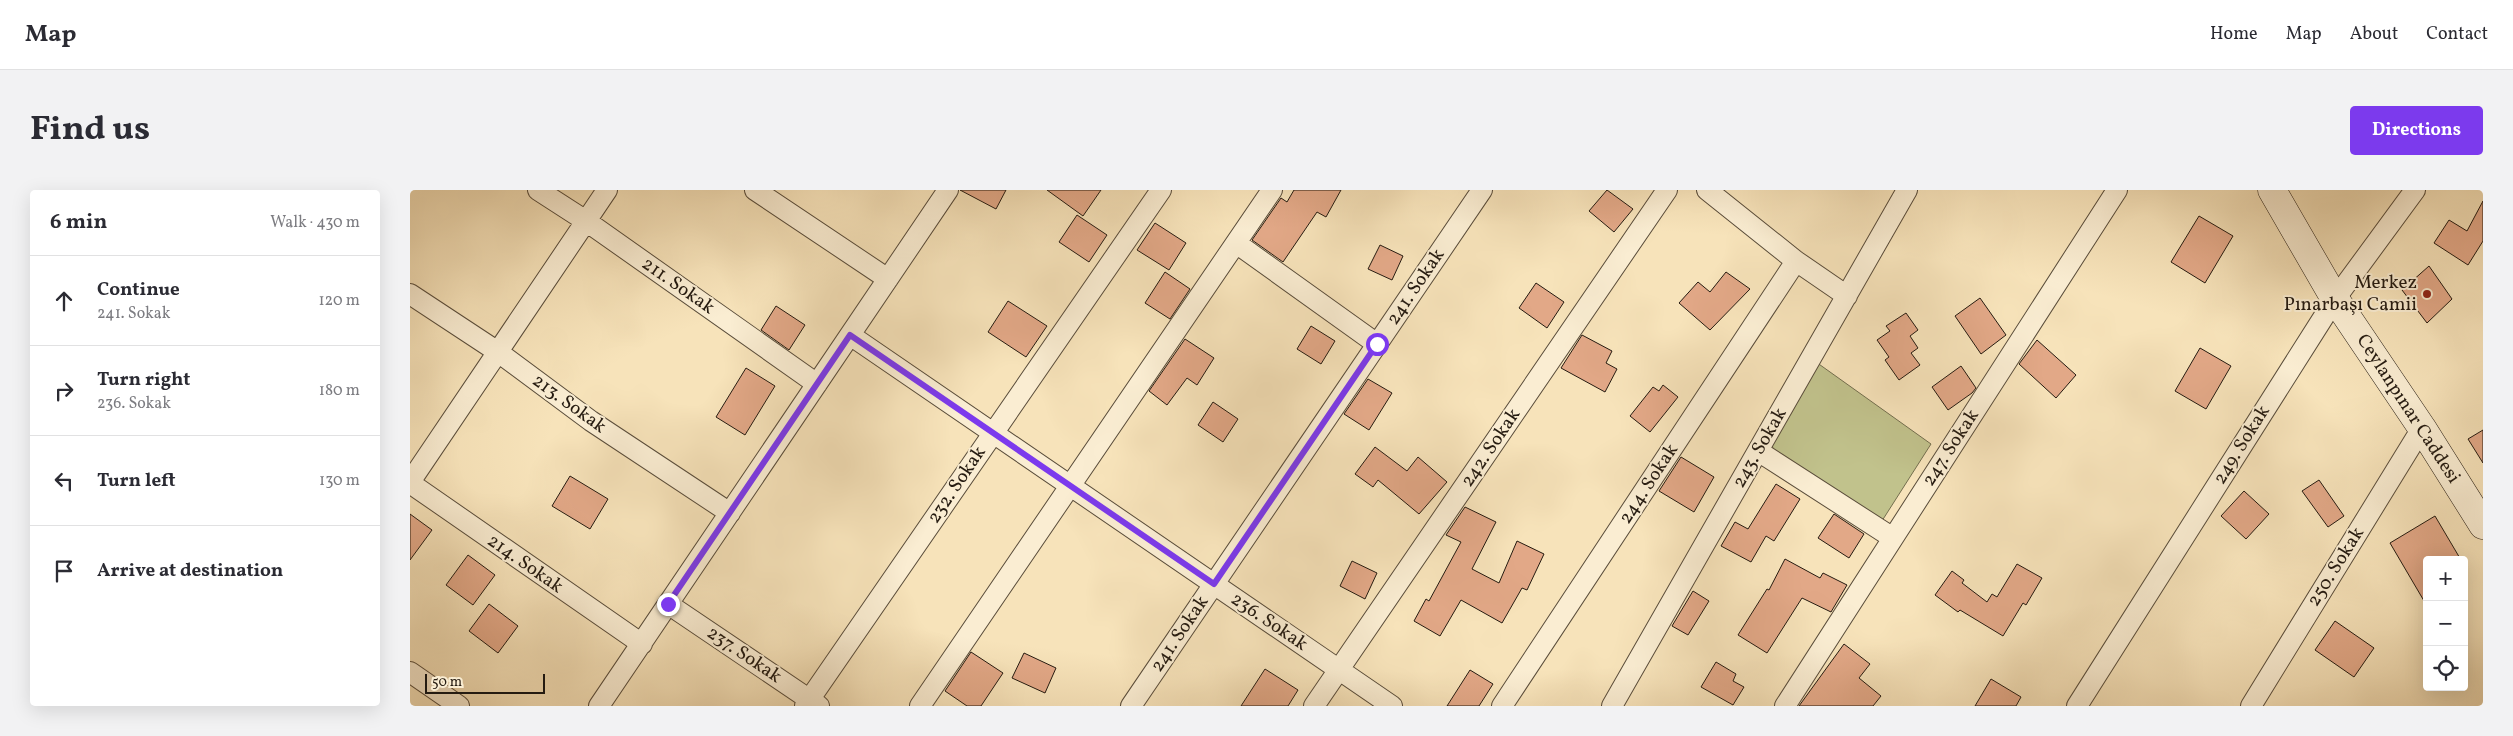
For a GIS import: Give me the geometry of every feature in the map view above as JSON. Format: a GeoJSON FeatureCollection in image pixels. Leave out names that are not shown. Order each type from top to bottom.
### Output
{"type":"FeatureCollection","features":[{"type":"Feature","properties":{"kind":"main road","name":"Ceylanpınar Caddesi"},"geometry":{"type":"LineString","coordinates":[[2272,190],[2335,299],[2422,428],[2483,525]]}},
{"type":"Feature","properties":{"kind":"street","name":"211. Sokak"},"geometry":{"type":"LineString","coordinates":[[538,190],[586,221],[817,384]]}},
{"type":"Feature","properties":{"kind":"street"},"geometry":{"type":"LineString","coordinates":[[410,482],[608,190]]}},
{"type":"Feature","properties":{"kind":"street"},"geometry":{"type":"LineString","coordinates":[[755,190],[888,279]]}},
{"type":"Feature","properties":{"kind":"street"},"geometry":{"type":"LineString","coordinates":[[599,706],[948,190]]}},
{"type":"Feature","properties":{"kind":"street","name":"232. Sokak"},"geometry":{"type":"LineString","coordinates":[[811,704],[993,432],[1161,190]]}},
{"type":"Feature","properties":{"kind":"street"},"geometry":{"type":"LineString","coordinates":[[920,706],[1272,190]]}},
{"type":"Feature","properties":{"kind":"street","name":"241. Sokak"},"geometry":{"type":"LineString","coordinates":[[1131,706],[1482,190]]}},
{"type":"Feature","properties":{"kind":"street","name":"242. Sokak"},"geometry":{"type":"LineString","coordinates":[[1314,706],[1667,190]]}},
{"type":"Feature","properties":{"kind":"street"},"geometry":{"type":"LineString","coordinates":[[1706,190],[1796,261],[1847,296]]}},
{"type":"Feature","properties":{"kind":"street","name":"243. Sokak"},"geometry":{"type":"LineString","coordinates":[[1612,706],[1908,190]]}},
{"type":"Feature","properties":{"kind":"street","name":"247. Sokak"},"geometry":{"type":"LineString","coordinates":[[1785,706],[2117,190]]}},
{"type":"Feature","properties":{"kind":"street","name":"249. Sokak"},"geometry":{"type":"LineString","coordinates":[[2076,706],[2335,299],[2415,190]]}},
{"type":"Feature","properties":{"kind":"street"},"geometry":{"type":"LineString","coordinates":[[1236,243],[1377,344]]}},
{"type":"Feature","properties":{"kind":"street","name":"244. Sokak"},"geometry":{"type":"LineString","coordinates":[[1502,706],[1796,261]]}},
{"type":"Feature","properties":{"kind":"street","name":"213. Sokak"},"geometry":{"type":"LineString","coordinates":[[410,294],[498,352],[591,421],[730,513]]}},
{"type":"Feature","properties":{"kind":"street","name":"236. Sokak"},"geometry":{"type":"LineString","coordinates":[[850,335],[1392,706]]}},
{"type":"Feature","properties":{"kind":"street","name":"250. Sokak"},"geometry":{"type":"LineString","coordinates":[[2251,706],[2422,428]]}},
{"type":"Feature","properties":{"kind":"street"},"geometry":{"type":"LineString","coordinates":[[1758,451],[1893,538]]}},
{"type":"Feature","properties":{"kind":"street","name":"214. Sokak"},"geometry":{"type":"LineString","coordinates":[[410,482],[642,644]]}},
{"type":"Feature","properties":{"kind":"street","name":"237. Sokak"},"geometry":{"type":"LineString","coordinates":[[668,604],[811,704]]}},
{"type":"Feature","properties":{"kind":"street"},"geometry":{"type":"LineString","coordinates":[[410,672],[459,706]]}},
{"type":"Feature","properties":{"kind":"green space"},"geometry":{"type":"Polygon","coordinates":[[[1816,362],[1931,444],[1880,524],[1774,452],[1771,441],[1816,362]]]}},
{"type":"Feature","properties":{"kind":"building"},"geometry":{"type":"Polygon","coordinates":[[[960,190],[1006,190],[996,209],[960,190]]]}},
{"type":"Feature","properties":{"kind":"building"},"geometry":{"type":"Polygon","coordinates":[[[1047,190],[1101,190],[1083,216],[1047,190]]]}},
{"type":"Feature","properties":{"kind":"building"},"geometry":{"type":"Polygon","coordinates":[[[1294,190],[1341,190],[1326,217],[1317,212],[1283,262],[1252,240],[1281,198],[1287,202],[1294,190]]]}},
{"type":"Feature","properties":{"kind":"building"},"geometry":{"type":"Polygon","coordinates":[[[1607,190],[1633,209],[1614,232],[1589,211],[1607,190]]]}},
{"type":"Feature","properties":{"kind":"building"},"geometry":{"type":"Polygon","coordinates":[[[2483,201],[2483,241],[2468,265],[2434,243],[2449,220],[2467,231],[2483,201]]]}},
{"type":"Feature","properties":{"kind":"building"},"geometry":{"type":"Polygon","coordinates":[[[1077,215],[1107,235],[1089,262],[1059,242],[1077,215]]]}},
{"type":"Feature","properties":{"kind":"building"},"geometry":{"type":"Polygon","coordinates":[[[2199,216],[2233,236],[2205,283],[2171,262],[2199,216]]]}},
{"type":"Feature","properties":{"kind":"building"},"geometry":{"type":"Polygon","coordinates":[[[1155,223],[1186,243],[1169,270],[1137,250],[1155,223]]]}},
{"type":"Feature","properties":{"kind":"building"},"geometry":{"type":"Polygon","coordinates":[[[1380,245],[1403,256],[1392,280],[1368,269],[1380,245]]]}},
{"type":"Feature","properties":{"kind":"building","name":"Merkez Pınarbaşı Camii"},"geometry":{"type":"Polygon","coordinates":[[[2429,266],[2452,299],[2427,323],[2402,290],[2429,266]]]}},
{"type":"Feature","properties":{"kind":"building"},"geometry":{"type":"Polygon","coordinates":[[[1165,272],[1190,289],[1170,319],[1145,303],[1165,272]]]}},
{"type":"Feature","properties":{"kind":"building"},"geometry":{"type":"Polygon","coordinates":[[[1726,272],[1750,289],[1710,330],[1679,303],[1698,282],[1710,292],[1726,272]]]}},
{"type":"Feature","properties":{"kind":"building"},"geometry":{"type":"Polygon","coordinates":[[[1536,283],[1564,302],[1547,328],[1519,308],[1536,283]]]}},
{"type":"Feature","properties":{"kind":"building"},"geometry":{"type":"Polygon","coordinates":[[[1980,298],[2006,335],[1981,354],[1955,316],[1980,298]]]}},
{"type":"Feature","properties":{"kind":"building"},"geometry":{"type":"Polygon","coordinates":[[[1008,301],[1047,326],[1026,357],[988,332],[1008,301]]]}},
{"type":"Feature","properties":{"kind":"building"},"geometry":{"type":"Polygon","coordinates":[[[776,306],[805,325],[789,350],[761,330],[776,306]]]}},
{"type":"Feature","properties":{"kind":"building"},"geometry":{"type":"Polygon","coordinates":[[[1906,313],[1918,330],[1910,336],[1918,348],[1911,353],[1920,365],[1899,380],[1885,360],[1889,357],[1877,340],[1890,331],[1886,326],[1906,313]]]}},
{"type":"Feature","properties":{"kind":"building"},"geometry":{"type":"Polygon","coordinates":[[[1311,326],[1335,341],[1321,364],[1297,349],[1311,326]]]}},
{"type":"Feature","properties":{"kind":"building"},"geometry":{"type":"Polygon","coordinates":[[[1582,335],[1612,351],[1606,363],[1617,369],[1605,392],[1561,368],[1582,335]]]}},
{"type":"Feature","properties":{"kind":"building"},"geometry":{"type":"Polygon","coordinates":[[[1185,339],[1214,358],[1197,385],[1187,378],[1167,405],[1149,391],[1185,339]]]}},
{"type":"Feature","properties":{"kind":"building"},"geometry":{"type":"Polygon","coordinates":[[[2037,340],[2076,375],[2056,398],[2019,364],[2037,340]]]}},
{"type":"Feature","properties":{"kind":"building"},"geometry":{"type":"Polygon","coordinates":[[[2200,348],[2231,366],[2206,409],[2175,391],[2200,348]]]}},
{"type":"Feature","properties":{"kind":"building"},"geometry":{"type":"Polygon","coordinates":[[[1961,366],[1976,388],[1948,410],[1932,387],[1961,366]]]}},
{"type":"Feature","properties":{"kind":"building"},"geometry":{"type":"Polygon","coordinates":[[[746,368],[775,386],[745,435],[716,417],[746,368]]]}},
{"type":"Feature","properties":{"kind":"building"},"geometry":{"type":"Polygon","coordinates":[[[1368,379],[1392,393],[1369,430],[1344,414],[1368,379]]]}},
{"type":"Feature","properties":{"kind":"building"},"geometry":{"type":"Polygon","coordinates":[[[1663,385],[1678,397],[1650,432],[1630,416],[1653,387],[1659,391],[1663,385]]]}},
{"type":"Feature","properties":{"kind":"building"},"geometry":{"type":"Polygon","coordinates":[[[1213,402],[1238,419],[1223,442],[1198,425],[1213,402]]]}},
{"type":"Feature","properties":{"kind":"building"},"geometry":{"type":"Polygon","coordinates":[[[2483,430],[2483,463],[2468,439],[2483,430]]]}},
{"type":"Feature","properties":{"kind":"building"},"geometry":{"type":"Polygon","coordinates":[[[1375,447],[1407,471],[1418,457],[1447,482],[1419,514],[1378,480],[1373,487],[1355,474],[1375,447]]]}},
{"type":"Feature","properties":{"kind":"building"},"geometry":{"type":"Polygon","coordinates":[[[1681,457],[1714,477],[1694,512],[1659,491],[1681,457]]]}},
{"type":"Feature","properties":{"kind":"building"},"geometry":{"type":"Polygon","coordinates":[[[570,476],[608,499],[590,529],[552,506],[570,476]]]}},
{"type":"Feature","properties":{"kind":"building"},"geometry":{"type":"Polygon","coordinates":[[[2319,480],[2344,516],[2328,527],[2302,491],[2319,480]]]}},
{"type":"Feature","properties":{"kind":"building"},"geometry":{"type":"Polygon","coordinates":[[[1776,484],[1800,499],[1774,541],[1766,536],[1751,562],[1721,546],[1735,522],[1748,529],[1776,484]]]}},
{"type":"Feature","properties":{"kind":"building"},"geometry":{"type":"Polygon","coordinates":[[[2244,491],[2269,514],[2246,539],[2221,516],[2244,491]]]}},
{"type":"Feature","properties":{"kind":"building"},"geometry":{"type":"Polygon","coordinates":[[[1465,507],[1496,522],[1472,569],[1499,583],[1517,541],[1544,554],[1527,590],[1522,588],[1502,623],[1461,600],[1440,636],[1414,621],[1426,599],[1429,601],[1461,542],[1446,535],[1465,507]]]}},
{"type":"Feature","properties":{"kind":"building"},"geometry":{"type":"Polygon","coordinates":[[[410,514],[432,530],[410,560],[410,514]]]}},
{"type":"Feature","properties":{"kind":"building"},"geometry":{"type":"Polygon","coordinates":[[[1834,514],[1864,534],[1849,558],[1818,538],[1834,514]]]}},
{"type":"Feature","properties":{"kind":"building"},"geometry":{"type":"Polygon","coordinates":[[[2435,516],[2459,556],[2423,556],[2423,599],[2390,543],[2435,516]]]}},
{"type":"Feature","properties":{"kind":"building"},"geometry":{"type":"Polygon","coordinates":[[[468,555],[495,575],[473,605],[446,585],[468,555]]]}},
{"type":"Feature","properties":{"kind":"building"},"geometry":{"type":"Polygon","coordinates":[[[1785,559],[1820,578],[1823,573],[1847,585],[1831,612],[1802,598],[1767,653],[1738,635],[1767,589],[1769,590],[1785,559]]]}},
{"type":"Feature","properties":{"kind":"building"},"geometry":{"type":"Polygon","coordinates":[[[1352,561],[1377,573],[1365,599],[1340,586],[1352,561]]]}},
{"type":"Feature","properties":{"kind":"building"},"geometry":{"type":"Polygon","coordinates":[[[2017,564],[2042,578],[2026,605],[2023,603],[2003,636],[1960,610],[1958,612],[1935,595],[1952,571],[1964,580],[1962,583],[1987,602],[1992,594],[1997,597],[2017,564]]]}},
{"type":"Feature","properties":{"kind":"building"},"geometry":{"type":"Polygon","coordinates":[[[1693,591],[1709,601],[1688,635],[1672,626],[1693,591]]]}},
{"type":"Feature","properties":{"kind":"building"},"geometry":{"type":"Polygon","coordinates":[[[489,604],[518,626],[498,653],[469,631],[489,604]]]}},
{"type":"Feature","properties":{"kind":"building"},"geometry":{"type":"Polygon","coordinates":[[[2335,621],[2374,648],[2354,677],[2315,650],[2335,621]]]}},
{"type":"Feature","properties":{"kind":"building"},"geometry":{"type":"Polygon","coordinates":[[[1844,644],[1870,664],[1859,678],[1881,696],[1873,706],[1799,706],[1844,644]]]}},
{"type":"Feature","properties":{"kind":"building"},"geometry":{"type":"Polygon","coordinates":[[[971,652],[1003,673],[981,706],[967,706],[945,691],[971,652]]]}},
{"type":"Feature","properties":{"kind":"building"},"geometry":{"type":"Polygon","coordinates":[[[1024,653],[1056,668],[1045,693],[1012,678],[1024,653]]]}},
{"type":"Feature","properties":{"kind":"building"},"geometry":{"type":"Polygon","coordinates":[[[1716,662],[1736,674],[1733,681],[1744,687],[1733,705],[1701,687],[1716,662]]]}},
{"type":"Feature","properties":{"kind":"building"},"geometry":{"type":"Polygon","coordinates":[[[1265,669],[1298,690],[1288,706],[1241,706],[1265,669]]]}},
{"type":"Feature","properties":{"kind":"building"},"geometry":{"type":"Polygon","coordinates":[[[1470,670],[1493,684],[1479,706],[1447,706],[1470,670]]]}},
{"type":"Feature","properties":{"kind":"building"},"geometry":{"type":"Polygon","coordinates":[[[1991,679],[2021,697],[2016,706],[1975,706],[1991,679]]]}},
{"type":"Feature","properties":{"kind":"place","name":"Merkez Pınarbaşı Camii"},"geometry":{"type":"Point","coordinates":[2427,294]}},
{"type":"Feature","properties":{"kind":"route"},"geometry":{"type":"LineString","coordinates":[[668,604],[850,335],[1214,584],[1377,344]]}}]}
